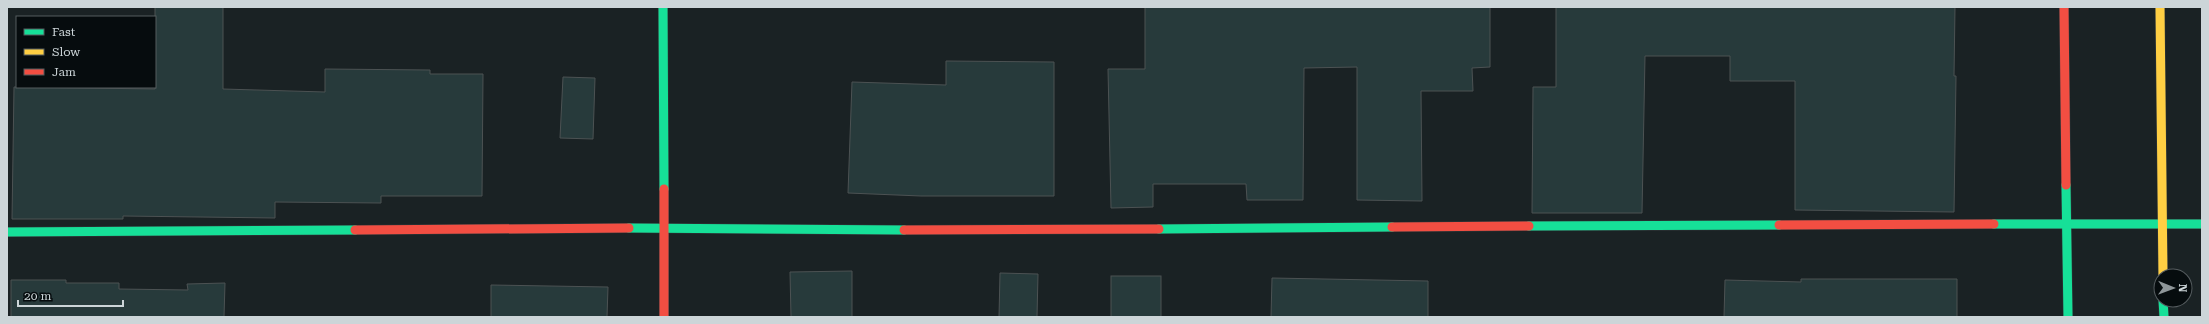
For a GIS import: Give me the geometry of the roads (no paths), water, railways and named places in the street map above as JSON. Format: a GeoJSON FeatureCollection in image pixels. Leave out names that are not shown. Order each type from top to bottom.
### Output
{"type":"FeatureCollection","features":[{"type":"Feature","properties":{"kind":"street"},"geometry":{"type":"LineString","coordinates":[[663,7],[664,317]]}},
{"type":"Feature","properties":{"kind":"street"},"geometry":{"type":"LineString","coordinates":[[2064,7],[2068,317]]}},
{"type":"Feature","properties":{"kind":"street"},"geometry":{"type":"LineString","coordinates":[[2160,7],[2163,268]]}},
{"type":"Feature","properties":{"kind":"street"},"geometry":{"type":"LineString","coordinates":[[7,232],[663,228],[902,230],[2202,224]]}}]}
